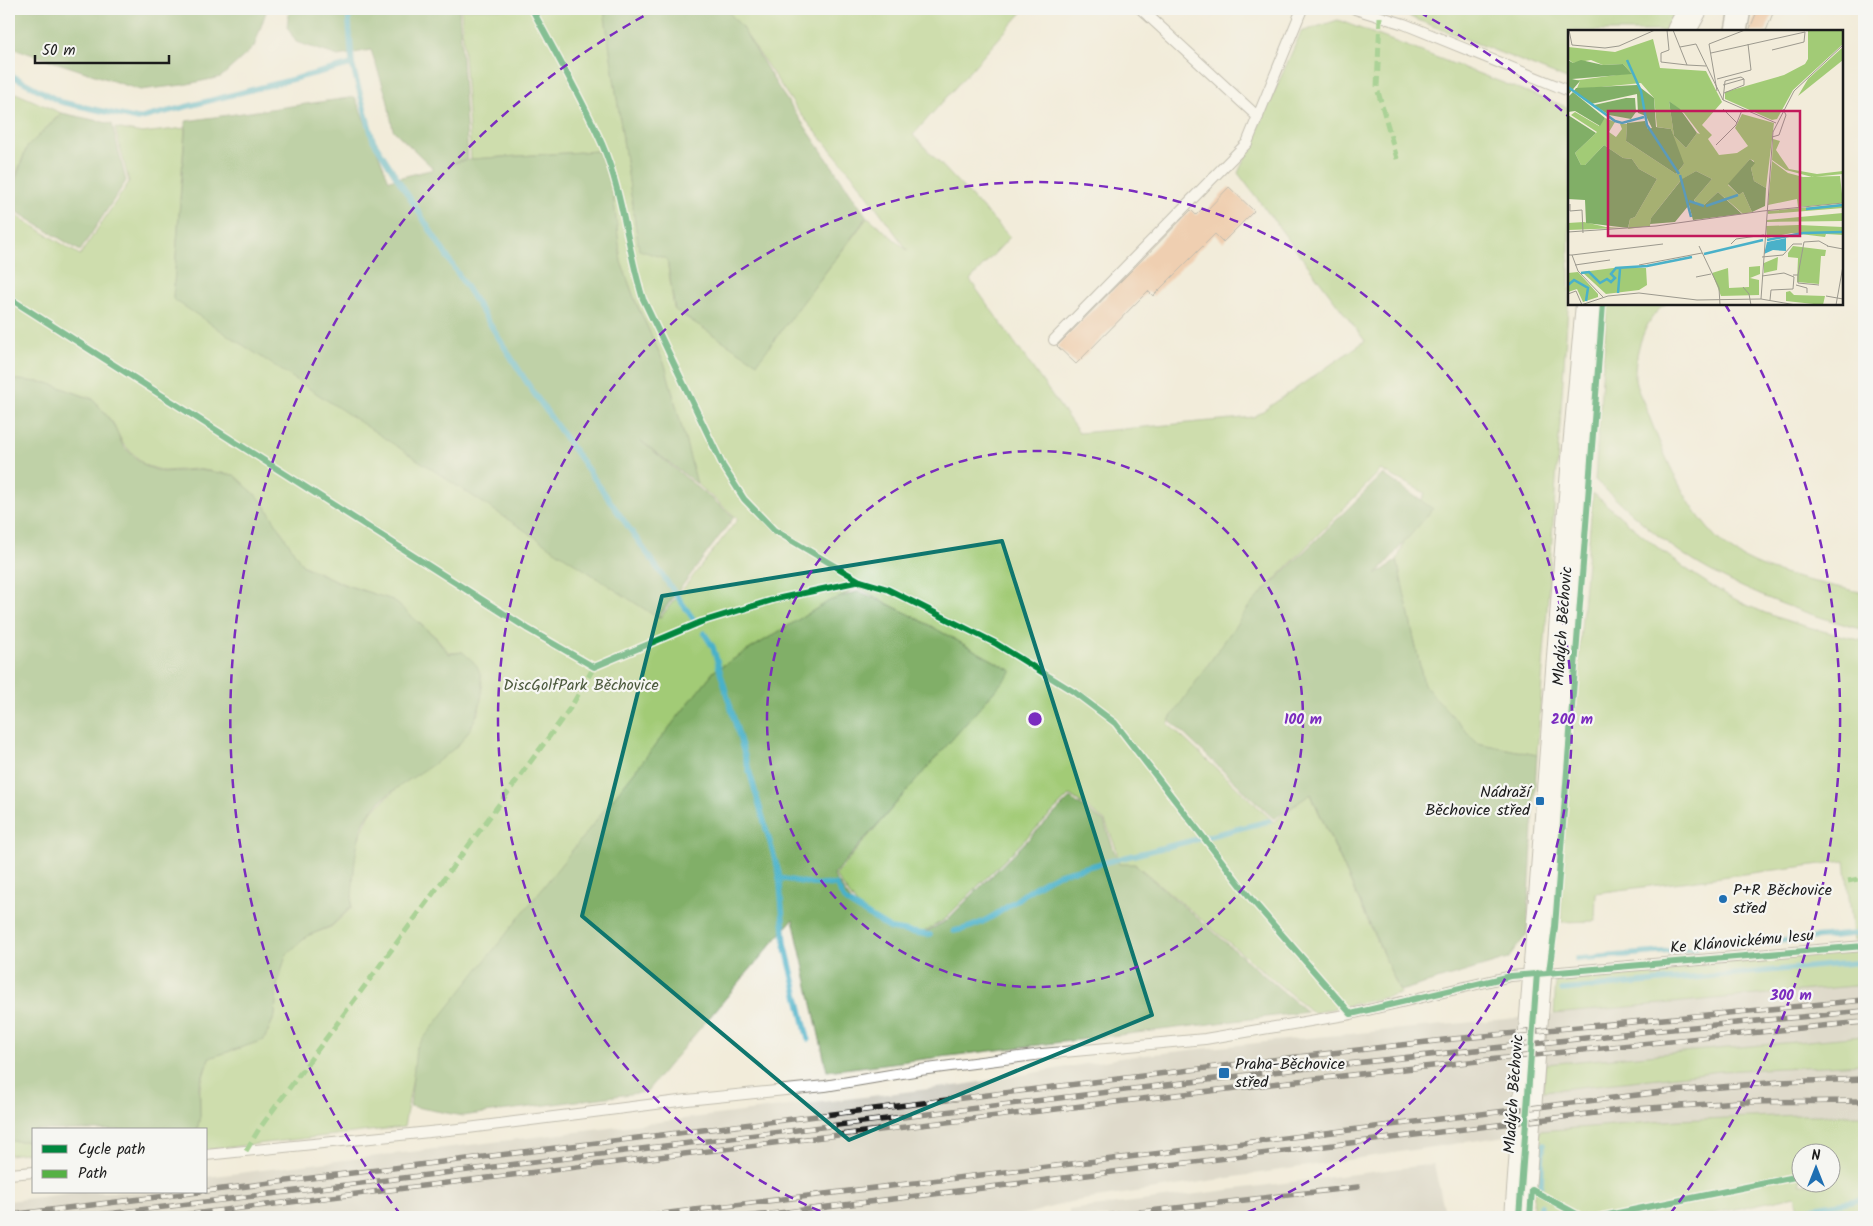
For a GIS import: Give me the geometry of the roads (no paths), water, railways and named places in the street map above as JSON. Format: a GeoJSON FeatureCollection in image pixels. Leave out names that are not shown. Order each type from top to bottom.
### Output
{"type":"FeatureCollection","features":[{"type":"Feature","properties":{"kind":"street"},"geometry":{"type":"LineString","coordinates":[[1682,30],[1693,9]]}},
{"type":"Feature","properties":{"kind":"street"},"geometry":{"type":"LineString","coordinates":[[1736,30],[1740,9]]}},
{"type":"Feature","properties":{"kind":"street","name":"Mladých Běchovic"},"geometry":{"type":"LineString","coordinates":[[1517,1217],[1590,305]]}},
{"type":"Feature","properties":{"kind":"lane"},"geometry":{"type":"LineString","coordinates":[[1141,9],[1258,117]]}},
{"type":"Feature","properties":{"kind":"lane"},"geometry":{"type":"LineString","coordinates":[[1054,340],[1247,143],[1302,9]]}},
{"type":"Feature","properties":{"kind":"lane"},"geometry":{"type":"LineString","coordinates":[[1355,9],[1404,24],[1568,91]]}},
{"type":"Feature","properties":{"kind":"lane","name":"Ke Klánovickému lesu"},"geometry":{"type":"LineString","coordinates":[[208,1154],[468,1128],[687,1100],[824,1086],[920,1070],[1042,1054],[1204,1039],[1351,1014],[1511,976],[1622,965],[1864,946]]}},
{"type":"Feature","properties":{"kind":"lane"},"geometry":{"type":"LineString","coordinates":[[9,1174],[32,1172]]}},
{"type":"Feature","properties":{"kind":"waterway"},"geometry":{"type":"LineString","coordinates":[[348,9],[352,64],[373,140],[533,392],[694,620]]}},
{"type":"Feature","properties":{"kind":"waterway"},"geometry":{"type":"LineString","coordinates":[[9,74],[61,102],[138,119],[352,64]]}},
{"type":"Feature","properties":{"kind":"waterway"},"geometry":{"type":"LineString","coordinates":[[704,633],[713,647],[779,873],[785,944],[808,1039]]}},
{"type":"Feature","properties":{"kind":"waterway"},"geometry":{"type":"LineString","coordinates":[[954,931],[970,927],[996,914],[1032,889],[1059,874],[1269,821]]}},
{"type":"Feature","properties":{"kind":"waterway"},"geometry":{"type":"LineString","coordinates":[[779,878],[813,884],[836,885],[845,901],[891,929],[930,935]]}},
{"type":"Feature","properties":{"kind":"waterway"},"geometry":{"type":"LineString","coordinates":[[1748,944],[1864,933]]}},
{"type":"Feature","properties":{"kind":"waterway"},"geometry":{"type":"LineString","coordinates":[[1577,959],[1696,949]]}},
{"type":"Feature","properties":{"kind":"waterway"},"geometry":{"type":"LineString","coordinates":[[1562,990],[1864,962]]}},
{"type":"Feature","properties":{"kind":"waterway"},"geometry":{"type":"LineString","coordinates":[[1541,1185],[1543,1144]]}},
{"type":"Feature","properties":{"kind":"waterway"},"geometry":{"type":"LineString","coordinates":[[1757,1217],[1864,1199]]}},
{"type":"Feature","properties":{"kind":"waterway"},"geometry":{"type":"LineString","coordinates":[[1539,1217],[1540,1205]]}},
{"type":"Feature","properties":{"kind":"railway"},"geometry":{"type":"LineString","coordinates":[[208,1191],[1453,1039],[1864,1000]]}},
{"type":"Feature","properties":{"kind":"railway"},"geometry":{"type":"LineString","coordinates":[[82,1217],[1281,1071],[1651,1031],[1864,1011]]}},
{"type":"Feature","properties":{"kind":"railway"},"geometry":{"type":"LineString","coordinates":[[167,1217],[1227,1089],[1439,1065],[1864,1022]]}},
{"type":"Feature","properties":{"kind":"railway"},"geometry":{"type":"LineString","coordinates":[[636,1217],[1662,1092],[1780,1082],[1864,1079]]}},
{"type":"Feature","properties":{"kind":"railway"},"geometry":{"type":"LineString","coordinates":[[745,1217],[1620,1110],[1739,1102],[1864,1101]]}},
{"type":"Feature","properties":{"kind":"railway"},"geometry":{"type":"LineString","coordinates":[[1097,1217],[1358,1187]]}},
{"type":"Feature","properties":{"kind":"railway"},"geometry":{"type":"LineString","coordinates":[[9,1215],[182,1194]]}},
{"type":"Feature","properties":{"kind":"place","name":"Nádraží Běchovice střed"},"geometry":{"type":"Point","coordinates":[1540,801]}},
{"type":"Feature","properties":{"kind":"place","name":"P+R Běchovice střed"},"geometry":{"type":"Point","coordinates":[1723,899]}},
{"type":"Feature","properties":{"kind":"place","name":"Praha-Běchovice střed"},"geometry":{"type":"Point","coordinates":[1224,1073]}},
{"type":"Feature","properties":{"kind":"park label","name":"DiscGolfPark Běchovice"},"geometry":{"type":"Point","coordinates":[581,685]}}]}
